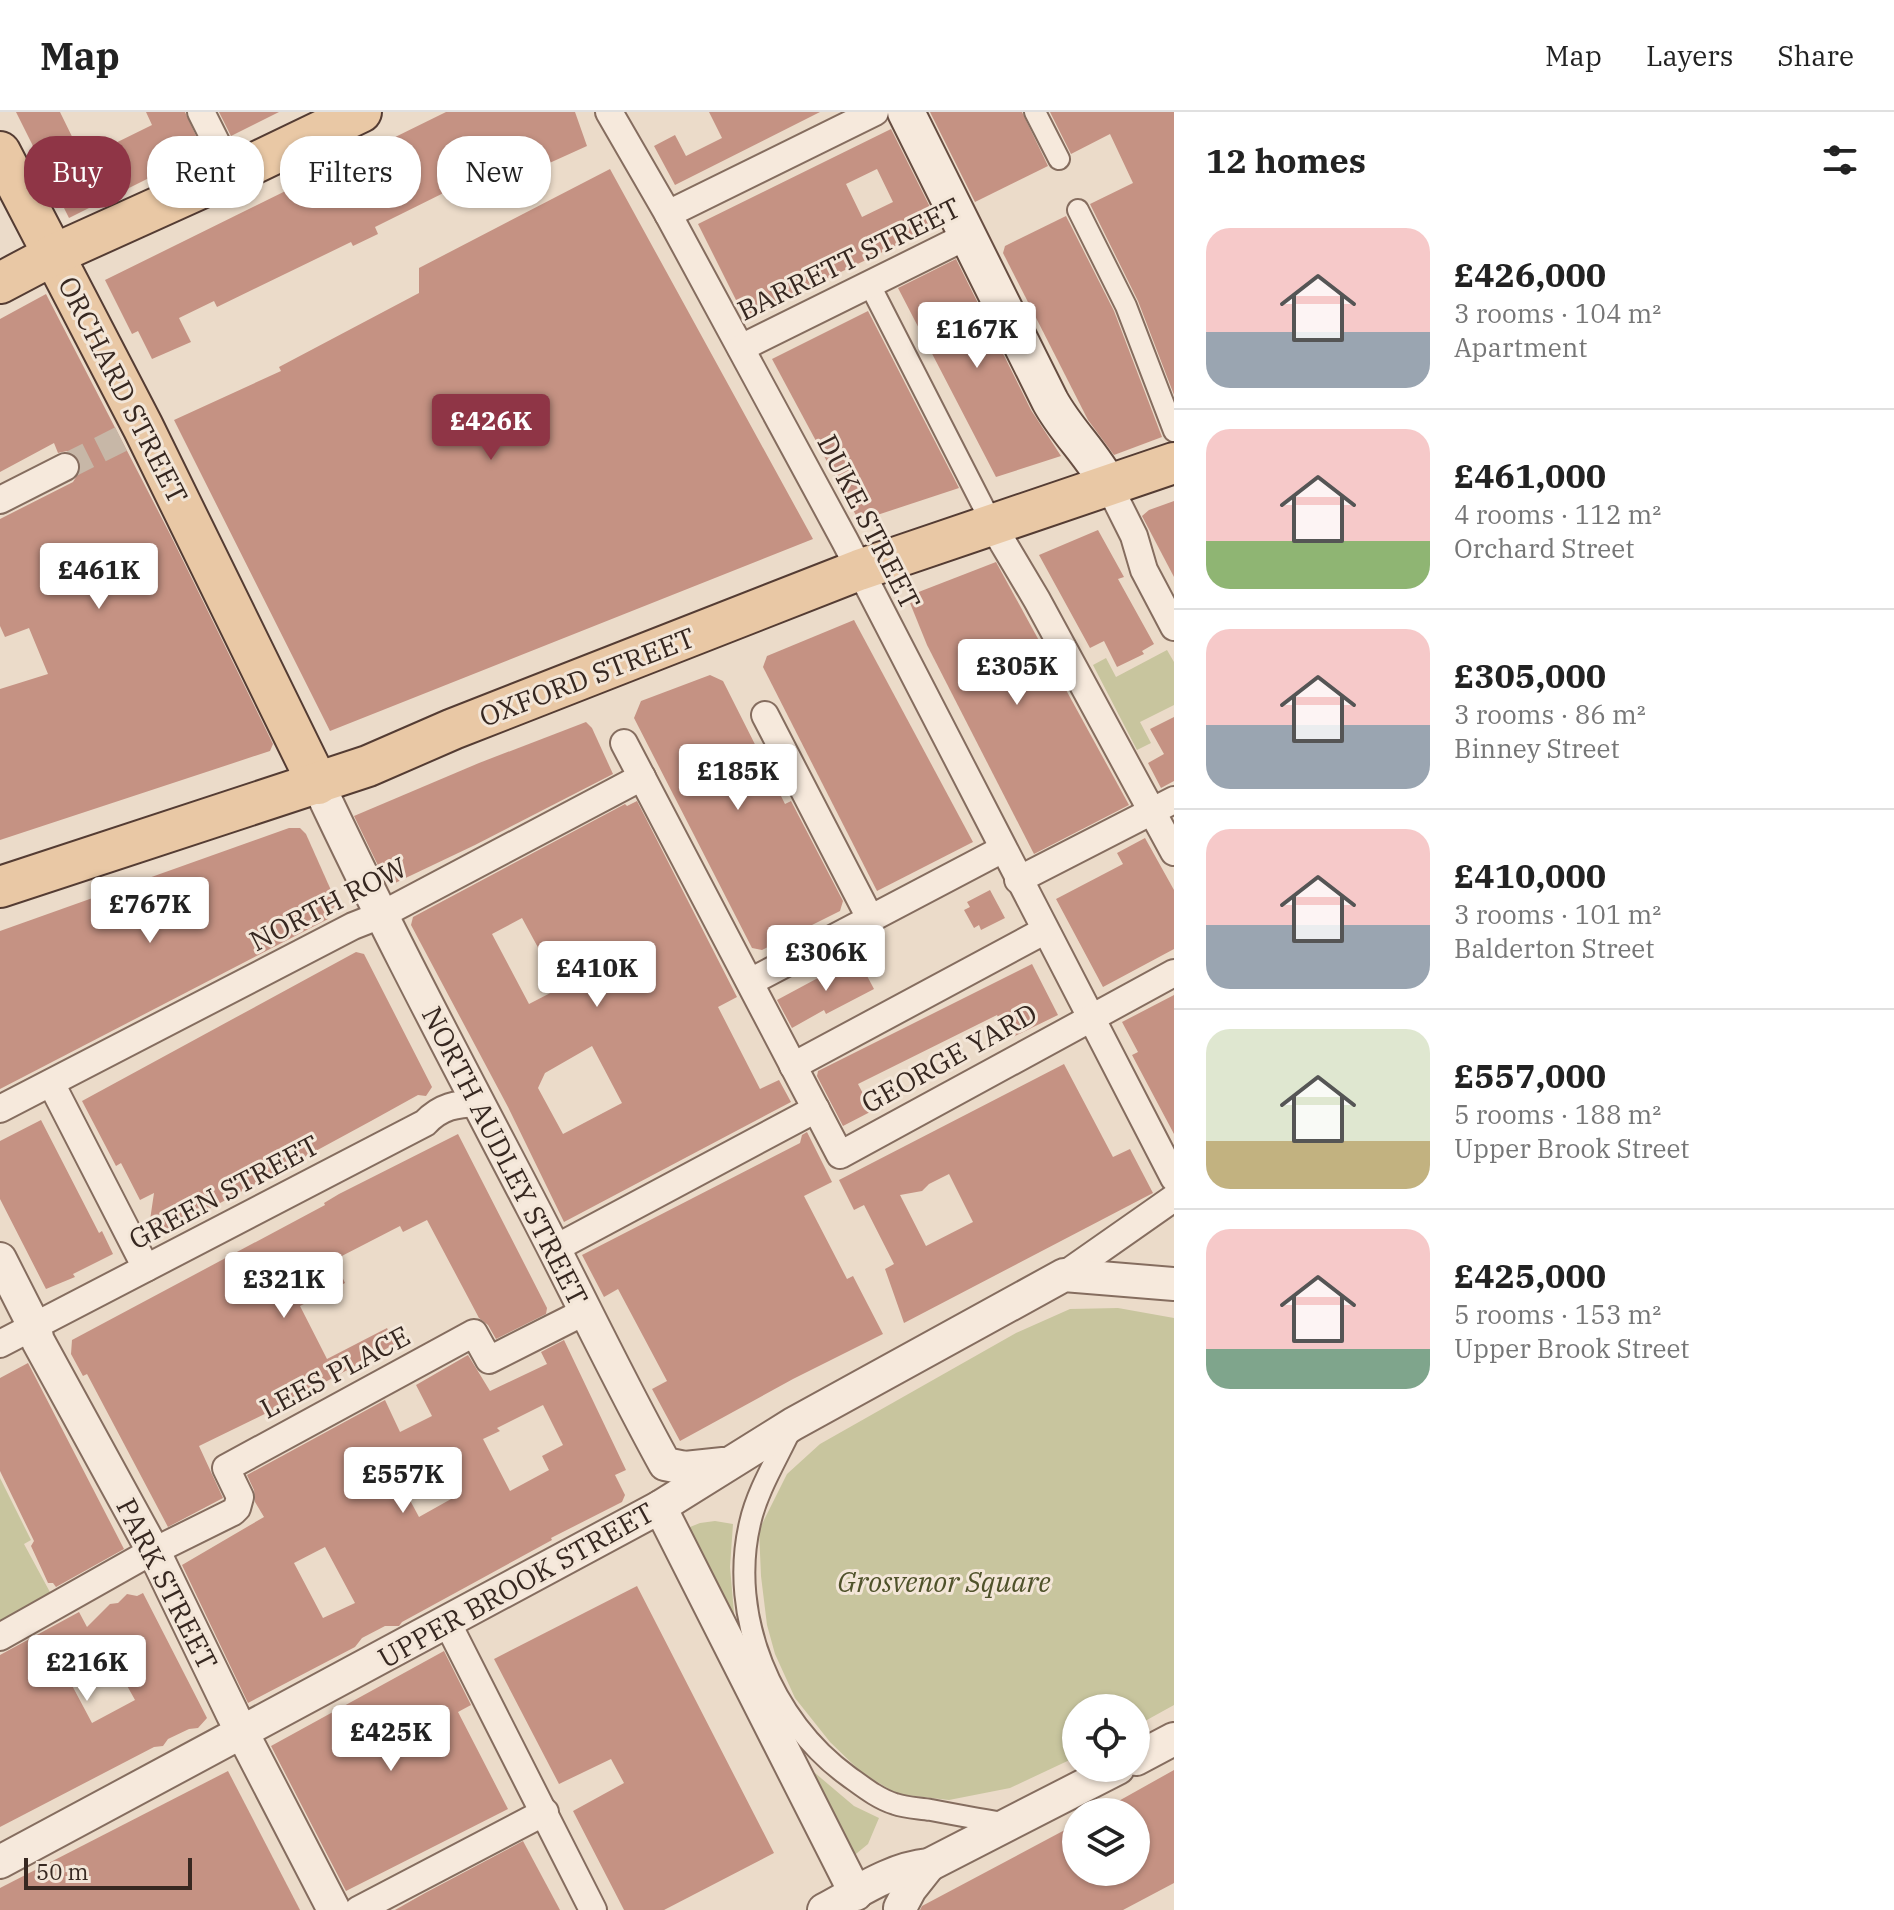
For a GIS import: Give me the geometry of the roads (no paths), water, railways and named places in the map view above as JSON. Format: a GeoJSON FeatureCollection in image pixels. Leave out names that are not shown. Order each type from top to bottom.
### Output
{"type":"FeatureCollection","features":[{"type":"Feature","properties":{"kind":"main road"},"geometry":{"type":"LineString","coordinates":[[264,159],[361,112]]}},
{"type":"Feature","properties":{"kind":"main road"},"geometry":{"type":"LineString","coordinates":[[906,112],[977,232],[1050,401],[1097,464],[1109,486]]}},
{"type":"Feature","properties":{"kind":"main road","name":"ORCHARD STREET"},"geometry":{"type":"LineString","coordinates":[[0,152],[55,254],[132,433],[318,784]]}},
{"type":"Feature","properties":{"kind":"main road"},"geometry":{"type":"LineString","coordinates":[[0,283],[55,254],[157,208]]}},
{"type":"Feature","properties":{"kind":"main road","name":"OXFORD STREET"},"geometry":{"type":"LineString","coordinates":[[0,887],[368,766],[453,729],[988,517],[1109,486],[1174,463]]}},
{"type":"Feature","properties":{"kind":"street"},"geometry":{"type":"LineString","coordinates":[[201,112],[213,136]]}},
{"type":"Feature","properties":{"kind":"street","name":"DUKE STREET"},"geometry":{"type":"LineString","coordinates":[[609,112],[668,214],[859,570],[1174,1178]]}},
{"type":"Feature","properties":{"kind":"street"},"geometry":{"type":"LineString","coordinates":[[668,214],[875,112]]}},
{"type":"Feature","properties":{"kind":"street"},"geometry":{"type":"LineString","coordinates":[[1035,112],[1059,159]]}},
{"type":"Feature","properties":{"kind":"street"},"geometry":{"type":"LineString","coordinates":[[1078,210],[1126,306],[1174,431]]}},
{"type":"Feature","properties":{"kind":"street","name":"BARRETT STREET"},"geometry":{"type":"LineString","coordinates":[[741,348],[872,290],[977,232]]}},
{"type":"Feature","properties":{"kind":"street"},"geometry":{"type":"LineString","coordinates":[[872,290],[988,517],[1163,806],[1174,852]]}},
{"type":"Feature","properties":{"kind":"street"},"geometry":{"type":"LineString","coordinates":[[0,500],[65,467]]}},
{"type":"Feature","properties":{"kind":"street"},"geometry":{"type":"LineString","coordinates":[[1109,486],[1134,536],[1144,570],[1174,627]]}},
{"type":"Feature","properties":{"kind":"street"},"geometry":{"type":"LineString","coordinates":[[765,715],[870,918]]}},
{"type":"Feature","properties":{"kind":"street"},"geometry":{"type":"LineString","coordinates":[[554,1249],[816,1109],[624,743]]}},
{"type":"Feature","properties":{"kind":"street","name":"NORTH ROW"},"geometry":{"type":"LineString","coordinates":[[0,1109],[339,933],[381,915],[642,777]]}},
{"type":"Feature","properties":{"kind":"street","name":"NORTH AUDLEY STREET"},"geometry":{"type":"LineString","coordinates":[[318,784],[381,915],[586,1311],[621,1386],[665,1464],[685,1468],[734,1463]]}},
{"type":"Feature","properties":{"kind":"street"},"geometry":{"type":"LineString","coordinates":[[1018,880],[1163,806]]}},
{"type":"Feature","properties":{"kind":"street"},"geometry":{"type":"LineString","coordinates":[[750,982],[1003,849]]}},
{"type":"Feature","properties":{"kind":"street"},"geometry":{"type":"LineString","coordinates":[[793,1066],[1044,931]]}},
{"type":"Feature","properties":{"kind":"street","name":"GEORGE YARD"},"geometry":{"type":"LineString","coordinates":[[816,1109],[840,1155],[1174,973]]}},
{"type":"Feature","properties":{"kind":"street"},"geometry":{"type":"LineString","coordinates":[[51,1083],[146,1268]]}},
{"type":"Feature","properties":{"kind":"street","name":"GREEN STREET"},"geometry":{"type":"LineString","coordinates":[[0,1344],[425,1123],[435,1113],[453,1104],[478,1103]]}},
{"type":"Feature","properties":{"kind":"street"},"geometry":{"type":"LineString","coordinates":[[734,1463],[793,1424],[1064,1275],[1174,1198]]}},
{"type":"Feature","properties":{"kind":"street","name":"PARK STREET"},"geometry":{"type":"LineString","coordinates":[[0,1259],[48,1320],[44,1353],[153,1551],[242,1733],[334,1910]]}},
{"type":"Feature","properties":{"kind":"street"},"geometry":{"type":"LineString","coordinates":[[1064,1275],[1174,1284]]}},
{"type":"Feature","properties":{"kind":"street","name":"LEES PLACE"},"geometry":{"type":"LineString","coordinates":[[153,1551],[233,1512],[240,1503],[240,1497],[226,1468],[314,1418],[474,1333],[489,1360],[586,1311]]}},
{"type":"Feature","properties":{"kind":"street"},"geometry":{"type":"LineString","coordinates":[[793,1424],[750,1522],[745,1556],[750,1624],[773,1688],[790,1717],[812,1744],[864,1788],[894,1804],[1009,1824]]}},
{"type":"Feature","properties":{"kind":"street","name":"UPPER BROOK STREET"},"geometry":{"type":"LineString","coordinates":[[0,1862],[660,1507],[734,1463]]}},
{"type":"Feature","properties":{"kind":"street"},"geometry":{"type":"LineString","coordinates":[[660,1507],[867,1887],[901,1909],[910,1889],[929,1865]]}},
{"type":"Feature","properties":{"kind":"street"},"geometry":{"type":"LineString","coordinates":[[0,1637],[153,1551]]}},
{"type":"Feature","properties":{"kind":"street"},"geometry":{"type":"LineString","coordinates":[[447,1622],[593,1910]]}},
{"type":"Feature","properties":{"kind":"street"},"geometry":{"type":"LineString","coordinates":[[1150,1752],[1174,1739]]}},
{"type":"Feature","properties":{"kind":"street"},"geometry":{"type":"LineString","coordinates":[[824,1910],[906,1868],[929,1865],[1091,1782]]}},
{"type":"Feature","properties":{"kind":"street"},"geometry":{"type":"LineString","coordinates":[[358,1910],[545,1812]]}},
{"type":"Feature","properties":{"kind":"tunnel"},"geometry":{"type":"LineString","coordinates":[[65,467],[121,439]]}},
{"type":"Feature","properties":{"kind":"park label","name":"Grosvenor Square"},"geometry":{"type":"Point","coordinates":[944,1582]}}]}
